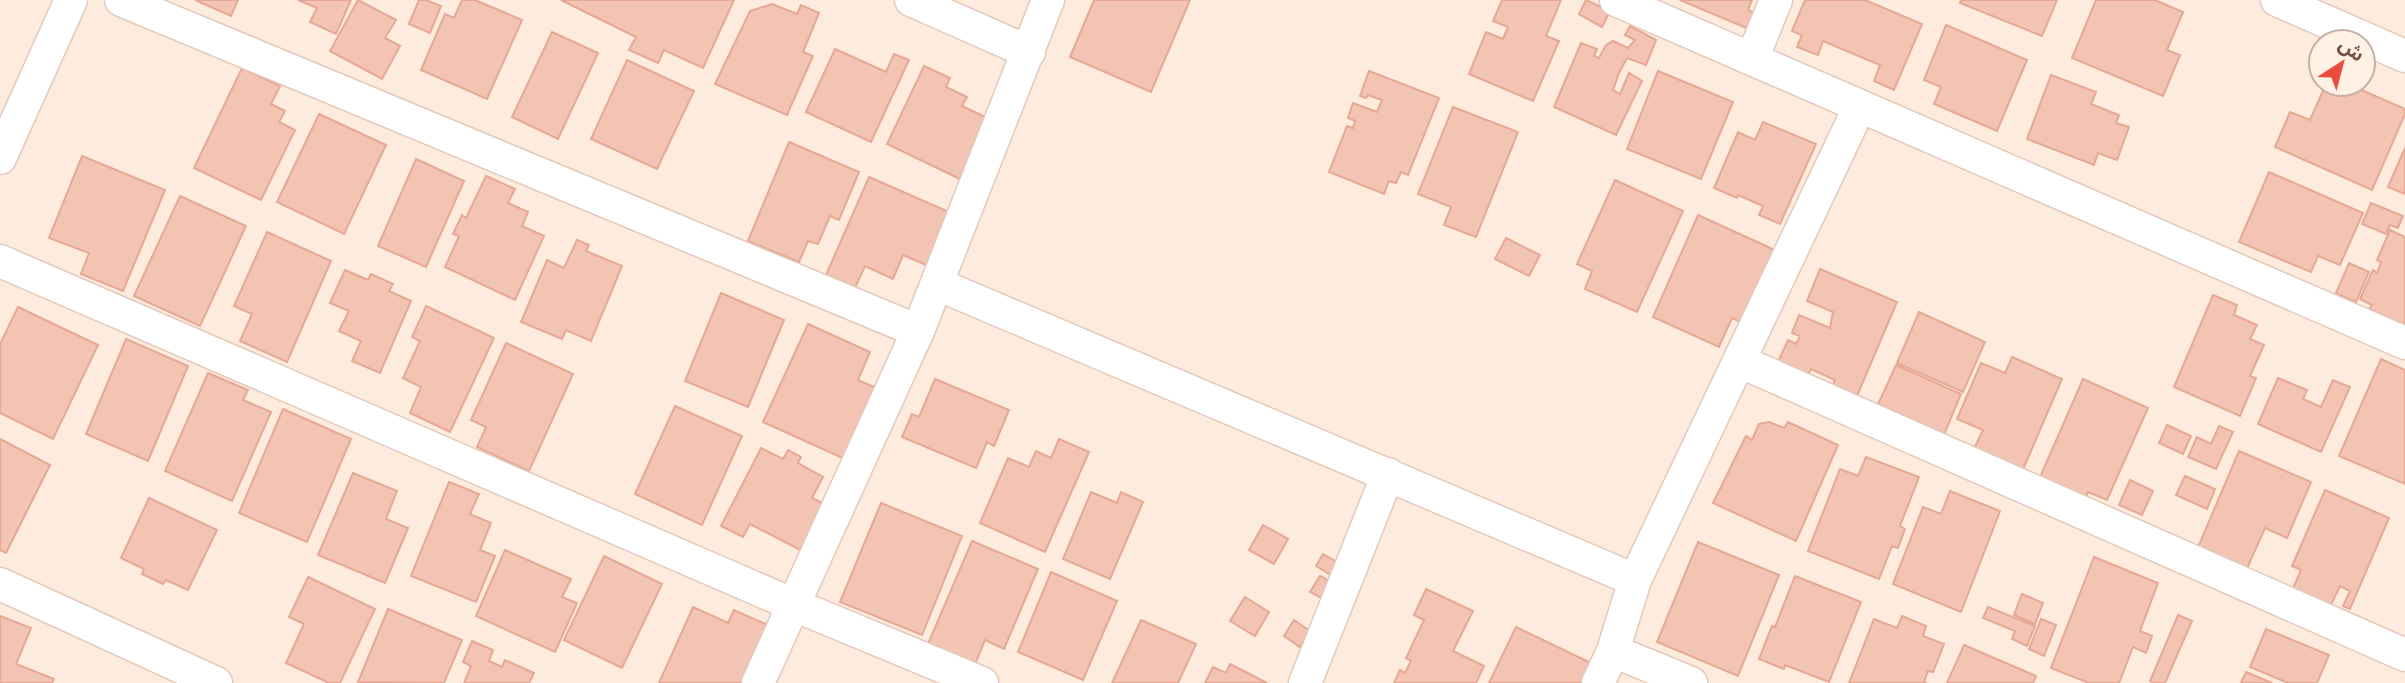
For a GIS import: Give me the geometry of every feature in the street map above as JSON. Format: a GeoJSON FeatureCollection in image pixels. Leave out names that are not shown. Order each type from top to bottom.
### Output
{"type":"FeatureCollection","features":[{"type":"Feature","properties":{"kind":"street"},"geometry":{"type":"LineString","coordinates":[[0,158],[9,114],[71,0]]}},
{"type":"Feature","properties":{"kind":"street"},"geometry":{"type":"LineString","coordinates":[[121,0],[918,331]]}},
{"type":"Feature","properties":{"kind":"street"},"geometry":{"type":"LineString","coordinates":[[911,0],[1029,52]]}},
{"type":"Feature","properties":{"kind":"street"},"geometry":{"type":"LineString","coordinates":[[758,683],[918,331],[1048,0]]}},
{"type":"Feature","properties":{"kind":"street"},"geometry":{"type":"LineString","coordinates":[[1616,0],[2405,343]]}},
{"type":"Feature","properties":{"kind":"street"},"geometry":{"type":"LineString","coordinates":[[1752,59],[1776,0]]}},
{"type":"Feature","properties":{"kind":"street"},"geometry":{"type":"LineString","coordinates":[[2277,0],[2405,56]]}},
{"type":"Feature","properties":{"kind":"street"},"geometry":{"type":"LineString","coordinates":[[1598,683],[1613,651],[1635,580],[1860,106]]}},
{"type":"Feature","properties":{"kind":"street"},"geometry":{"type":"LineString","coordinates":[[0,261],[794,605],[982,683]]}},
{"type":"Feature","properties":{"kind":"street"},"geometry":{"type":"LineString","coordinates":[[937,284],[1635,580]]}},
{"type":"Feature","properties":{"kind":"street"},"geometry":{"type":"LineString","coordinates":[[1738,362],[2405,655]]}},
{"type":"Feature","properties":{"kind":"street"},"geometry":{"type":"LineString","coordinates":[[1306,683],[1388,474]]}},
{"type":"Feature","properties":{"kind":"street"},"geometry":{"type":"LineString","coordinates":[[0,584],[216,683]]}},
{"type":"Feature","properties":{"kind":"street"},"geometry":{"type":"LineString","coordinates":[[1613,651],[1691,683]]}},
{"type":"Feature","properties":{"kind":"building"},"geometry":{"type":"Polygon","coordinates":[[[195,0],[238,0],[231,16],[195,0]]]}},
{"type":"Feature","properties":{"kind":"building"},"geometry":{"type":"Polygon","coordinates":[[[298,0],[351,0],[336,34],[310,22],[317,8],[298,0]]]}},
{"type":"Feature","properties":{"kind":"building"},"geometry":{"type":"Polygon","coordinates":[[[358,0],[396,20],[385,38],[400,46],[382,79],[330,51],[358,0]]]}},
{"type":"Feature","properties":{"kind":"building"},"geometry":{"type":"Polygon","coordinates":[[[419,0],[441,6],[430,33],[409,24],[419,0]]]}},
{"type":"Feature","properties":{"kind":"building"},"geometry":{"type":"Polygon","coordinates":[[[462,0],[475,0],[522,20],[487,99],[421,70],[445,14],[454,18],[462,0]]]}},
{"type":"Feature","properties":{"kind":"building"},"geometry":{"type":"Polygon","coordinates":[[[561,0],[734,0],[703,68],[664,50],[658,63],[629,50],[636,37],[561,0]]]}},
{"type":"Feature","properties":{"kind":"building"},"geometry":{"type":"Polygon","coordinates":[[[1094,0],[1190,0],[1151,92],[1070,57],[1094,0]]]}},
{"type":"Feature","properties":{"kind":"building"},"geometry":{"type":"Polygon","coordinates":[[[1502,0],[1561,0],[1546,36],[1559,41],[1533,101],[1469,74],[1486,32],[1503,39],[1508,27],[1493,21],[1502,0]]]}},
{"type":"Feature","properties":{"kind":"building"},"geometry":{"type":"Polygon","coordinates":[[[1586,0],[1610,11],[1602,27],[1579,14],[1586,0]]]}},
{"type":"Feature","properties":{"kind":"building"},"geometry":{"type":"Polygon","coordinates":[[[1680,0],[1752,0],[1748,10],[1757,14],[1751,30],[1680,0]]]}},
{"type":"Feature","properties":{"kind":"building"},"geometry":{"type":"Polygon","coordinates":[[[1805,0],[1865,0],[1922,24],[1894,90],[1874,81],[1880,65],[1823,41],[1818,55],[1797,47],[1802,35],[1792,31],[1805,0]]]}},
{"type":"Feature","properties":{"kind":"building"},"geometry":{"type":"Polygon","coordinates":[[[1961,0],[2057,0],[2042,36],[1960,3],[1961,0]]]}},
{"type":"Feature","properties":{"kind":"building"},"geometry":{"type":"Polygon","coordinates":[[[2096,0],[2155,0],[2183,12],[2167,50],[2180,55],[2163,96],[2072,58],[2096,0]]]}},
{"type":"Feature","properties":{"kind":"building"},"geometry":{"type":"Polygon","coordinates":[[[772,4],[797,14],[801,5],[819,13],[803,52],[813,56],[787,115],[715,84],[750,11],[772,4]]]}},
{"type":"Feature","properties":{"kind":"building"},"geometry":{"type":"Polygon","coordinates":[[[1946,25],[2027,60],[1997,131],[1934,104],[1941,87],[1924,80],[1946,25]]]}},
{"type":"Feature","properties":{"kind":"building"},"geometry":{"type":"Polygon","coordinates":[[[1630,26],[1656,40],[1646,65],[1627,58],[1619,73],[1613,90],[1620,94],[1629,73],[1642,81],[1616,135],[1554,107],[1581,43],[1597,49],[1594,56],[1599,58],[1606,45],[1613,41],[1628,48],[1635,40],[1625,35],[1630,26]]]}},
{"type":"Feature","properties":{"kind":"building"},"geometry":{"type":"Polygon","coordinates":[[[552,32],[598,53],[558,139],[512,117],[552,32]]]}},
{"type":"Feature","properties":{"kind":"building"},"geometry":{"type":"Polygon","coordinates":[[[835,49],[886,72],[894,54],[909,60],[871,142],[806,112],[835,49]]]}},
{"type":"Feature","properties":{"kind":"building"},"geometry":{"type":"Polygon","coordinates":[[[627,60],[694,91],[657,169],[591,139],[627,60]]]}},
{"type":"Feature","properties":{"kind":"building"},"geometry":{"type":"Polygon","coordinates":[[[924,66],[950,78],[946,87],[967,97],[962,106],[1002,125],[962,180],[887,144],[924,66]]]}},
{"type":"Feature","properties":{"kind":"building"},"geometry":{"type":"Polygon","coordinates":[[[242,68],[280,86],[271,104],[285,111],[279,122],[295,130],[261,200],[194,168],[242,68]]]}},
{"type":"Feature","properties":{"kind":"building"},"geometry":{"type":"Polygon","coordinates":[[[1369,71],[1439,98],[1408,175],[1401,172],[1396,183],[1389,181],[1384,194],[1329,172],[1347,126],[1353,128],[1355,121],[1348,118],[1353,103],[1377,112],[1382,100],[1368,95],[1366,98],[1360,96],[1369,71]]]}},
{"type":"Feature","properties":{"kind":"building"},"geometry":{"type":"Polygon","coordinates":[[[1658,71],[1733,102],[1701,179],[1627,149],[1658,71]]]}},
{"type":"Feature","properties":{"kind":"building"},"geometry":{"type":"Polygon","coordinates":[[[2051,75],[2096,92],[2091,104],[2119,115],[2116,123],[2129,127],[2117,160],[2098,153],[2094,165],[2027,139],[2051,75]]]}},
{"type":"Feature","properties":{"kind":"building"},"geometry":{"type":"Polygon","coordinates":[[[2377,97],[2405,109],[2372,190],[2275,147],[2290,112],[2310,120],[2320,98],[2377,97]]]}},
{"type":"Feature","properties":{"kind":"building"},"geometry":{"type":"Polygon","coordinates":[[[1453,107],[1518,132],[1476,237],[1444,225],[1451,207],[1418,194],[1453,107]]]}},
{"type":"Feature","properties":{"kind":"building"},"geometry":{"type":"Polygon","coordinates":[[[319,114],[386,145],[344,234],[277,202],[319,114]]]}},
{"type":"Feature","properties":{"kind":"building"},"geometry":{"type":"Polygon","coordinates":[[[1763,122],[1816,144],[1780,224],[1759,215],[1763,206],[1714,188],[1738,132],[1755,140],[1763,122]]]}},
{"type":"Feature","properties":{"kind":"building"},"geometry":{"type":"Polygon","coordinates":[[[789,142],[859,172],[839,220],[830,216],[818,244],[808,241],[799,262],[748,241],[789,142]]]}},
{"type":"Feature","properties":{"kind":"building"},"geometry":{"type":"Polygon","coordinates":[[[2405,148],[2405,194],[2388,187],[2405,148]]]}},
{"type":"Feature","properties":{"kind":"building"},"geometry":{"type":"Polygon","coordinates":[[[82,156],[165,190],[123,291],[81,274],[89,253],[49,238],[82,156]]]}},
{"type":"Feature","properties":{"kind":"building"},"geometry":{"type":"Polygon","coordinates":[[[416,159],[464,181],[426,267],[378,246],[416,159]]]}},
{"type":"Feature","properties":{"kind":"building"},"geometry":{"type":"Polygon","coordinates":[[[2269,172],[2363,213],[2340,265],[2318,256],[2311,272],[2239,242],[2269,172]]]}},
{"type":"Feature","properties":{"kind":"building"},"geometry":{"type":"Polygon","coordinates":[[[486,176],[515,189],[508,203],[528,212],[522,226],[544,236],[515,300],[445,267],[459,236],[453,234],[462,215],[466,218],[486,176]]]}},
{"type":"Feature","properties":{"kind":"building"},"geometry":{"type":"Polygon","coordinates":[[[869,177],[949,212],[926,265],[903,255],[893,279],[865,266],[855,288],[826,275],[869,177]]]}},
{"type":"Feature","properties":{"kind":"building"},"geometry":{"type":"Polygon","coordinates":[[[1615,180],[1683,211],[1637,312],[1585,289],[1592,271],[1577,264],[1615,180]]]}},
{"type":"Feature","properties":{"kind":"building"},"geometry":{"type":"Polygon","coordinates":[[[180,196],[246,226],[200,326],[134,296],[180,196]]]}},
{"type":"Feature","properties":{"kind":"building"},"geometry":{"type":"Polygon","coordinates":[[[2371,203],[2403,216],[2398,228],[2390,225],[2386,234],[2362,224],[2371,203]]]}},
{"type":"Feature","properties":{"kind":"building"},"geometry":{"type":"Polygon","coordinates":[[[1698,215],[1779,252],[1747,325],[1732,318],[1719,347],[1653,317],[1698,215]]]}},
{"type":"Feature","properties":{"kind":"building"},"geometry":{"type":"Polygon","coordinates":[[[2390,230],[2405,237],[2405,325],[2369,309],[2372,305],[2360,299],[2373,270],[2377,273],[2381,262],[2377,260],[2390,230]]]}},
{"type":"Feature","properties":{"kind":"building"},"geometry":{"type":"Polygon","coordinates":[[[267,232],[331,261],[287,362],[240,341],[252,314],[234,306],[267,232]]]}},
{"type":"Feature","properties":{"kind":"building"},"geometry":{"type":"Polygon","coordinates":[[[1506,238],[1540,255],[1529,276],[1495,259],[1506,238]]]}},
{"type":"Feature","properties":{"kind":"building"},"geometry":{"type":"Polygon","coordinates":[[[577,240],[589,245],[586,251],[622,266],[591,341],[566,330],[562,339],[521,322],[547,260],[564,268],[577,240]]]}},
{"type":"Feature","properties":{"kind":"building"},"geometry":{"type":"Polygon","coordinates":[[[2349,263],[2369,272],[2356,302],[2336,293],[2349,263]]]}},
{"type":"Feature","properties":{"kind":"building"},"geometry":{"type":"Polygon","coordinates":[[[1820,269],[1897,302],[1857,396],[1833,385],[1835,380],[1811,369],[1807,377],[1777,364],[1788,340],[1796,344],[1800,336],[1792,333],[1799,315],[1830,328],[1833,312],[1807,301],[1820,269]]]}},
{"type":"Feature","properties":{"kind":"building"},"geometry":{"type":"Polygon","coordinates":[[[345,270],[368,280],[371,274],[393,284],[389,291],[411,301],[380,373],[352,361],[361,341],[339,331],[349,311],[330,303],[345,270]]]}},
{"type":"Feature","properties":{"kind":"building"},"geometry":{"type":"Polygon","coordinates":[[[721,293],[784,320],[748,407],[685,381],[721,293]]]}},
{"type":"Feature","properties":{"kind":"building"},"geometry":{"type":"Polygon","coordinates":[[[2213,295],[2237,305],[2234,315],[2257,325],[2250,339],[2264,345],[2250,376],[2256,378],[2240,416],[2174,387],[2213,295]]]}},
{"type":"Feature","properties":{"kind":"building"},"geometry":{"type":"Polygon","coordinates":[[[426,306],[494,338],[450,432],[410,413],[421,387],[403,378],[420,341],[412,337],[426,306]]]}},
{"type":"Feature","properties":{"kind":"building"},"geometry":{"type":"Polygon","coordinates":[[[18,307],[98,345],[53,439],[0,413],[0,344],[18,307]]]}},
{"type":"Feature","properties":{"kind":"building"},"geometry":{"type":"Polygon","coordinates":[[[1919,312],[1985,342],[1963,392],[1897,363],[1919,312]]]}},
{"type":"Feature","properties":{"kind":"building"},"geometry":{"type":"Polygon","coordinates":[[[808,324],[870,352],[858,380],[881,390],[849,461],[763,422],[808,324]]]}},
{"type":"Feature","properties":{"kind":"building"},"geometry":{"type":"Polygon","coordinates":[[[126,339],[188,366],[148,461],[86,434],[126,339]]]}},
{"type":"Feature","properties":{"kind":"building"},"geometry":{"type":"Polygon","coordinates":[[[506,343],[573,374],[529,471],[477,447],[486,427],[471,420],[506,343]]]}},
{"type":"Feature","properties":{"kind":"building"},"geometry":{"type":"Polygon","coordinates":[[[2012,357],[2062,379],[2021,474],[1972,453],[1983,430],[1957,419],[1981,363],[2005,373],[2012,357]]]}},
{"type":"Feature","properties":{"kind":"building"},"geometry":{"type":"Polygon","coordinates":[[[2381,359],[2405,370],[2405,484],[2339,456],[2381,359]]]}},
{"type":"Feature","properties":{"kind":"building"},"geometry":{"type":"Polygon","coordinates":[[[1896,365],[1961,394],[1943,437],[1875,411],[1896,365]]]}},
{"type":"Feature","properties":{"kind":"building"},"geometry":{"type":"Polygon","coordinates":[[[208,373],[248,390],[243,400],[271,412],[232,501],[165,471],[208,373]]]}},
{"type":"Feature","properties":{"kind":"building"},"geometry":{"type":"Polygon","coordinates":[[[2278,378],[2307,390],[2303,399],[2321,407],[2333,380],[2350,387],[2321,452],[2258,424],[2278,378]]]}},
{"type":"Feature","properties":{"kind":"building"},"geometry":{"type":"Polygon","coordinates":[[[935,379],[1009,410],[994,446],[987,442],[976,468],[902,437],[912,414],[919,417],[935,379]]]}},
{"type":"Feature","properties":{"kind":"building"},"geometry":{"type":"Polygon","coordinates":[[[2083,379],[2148,408],[2107,500],[2088,492],[2083,505],[2037,484],[2083,379]]]}},
{"type":"Feature","properties":{"kind":"building"},"geometry":{"type":"Polygon","coordinates":[[[675,406],[742,436],[702,525],[635,494],[675,406]]]}},
{"type":"Feature","properties":{"kind":"building"},"geometry":{"type":"Polygon","coordinates":[[[283,409],[351,439],[307,542],[239,513],[283,409]]]}},
{"type":"Feature","properties":{"kind":"building"},"geometry":{"type":"Polygon","coordinates":[[[1769,422],[1784,428],[1788,422],[1838,445],[1796,541],[1713,503],[1746,436],[1752,440],[1759,424],[1769,422]]]}},
{"type":"Feature","properties":{"kind":"building"},"geometry":{"type":"Polygon","coordinates":[[[2167,425],[2191,436],[2183,454],[2159,443],[2167,425]]]}},
{"type":"Feature","properties":{"kind":"building"},"geometry":{"type":"Polygon","coordinates":[[[2219,426],[2233,432],[2216,469],[2188,457],[2197,437],[2211,444],[2219,426]]]}},
{"type":"Feature","properties":{"kind":"building"},"geometry":{"type":"Polygon","coordinates":[[[0,439],[50,465],[6,553],[0,550],[0,439]]]}},
{"type":"Feature","properties":{"kind":"building"},"geometry":{"type":"Polygon","coordinates":[[[1059,439],[1089,452],[1045,552],[980,523],[1008,458],[1029,467],[1036,451],[1051,458],[1059,439]]]}},
{"type":"Feature","properties":{"kind":"building"},"geometry":{"type":"Polygon","coordinates":[[[761,448],[783,459],[788,450],[801,457],[798,463],[823,477],[812,498],[826,505],[802,551],[750,524],[743,537],[721,526],[761,448]]]}},
{"type":"Feature","properties":{"kind":"building"},"geometry":{"type":"Polygon","coordinates":[[[2239,451],[2311,482],[2287,538],[2265,528],[2245,573],[2196,552],[2239,451]]]}},
{"type":"Feature","properties":{"kind":"building"},"geometry":{"type":"Polygon","coordinates":[[[1866,457],[1919,477],[1900,526],[1905,529],[1898,548],[1892,546],[1879,579],[1808,551],[1840,469],[1858,476],[1866,457]]]}},
{"type":"Feature","properties":{"kind":"building"},"geometry":{"type":"Polygon","coordinates":[[[353,473],[397,491],[386,519],[408,528],[385,583],[318,555],[353,473]]]}},
{"type":"Feature","properties":{"kind":"building"},"geometry":{"type":"Polygon","coordinates":[[[2185,476],[2215,489],[2207,509],[2176,495],[2185,476]]]}},
{"type":"Feature","properties":{"kind":"building"},"geometry":{"type":"Polygon","coordinates":[[[2130,480],[2153,491],[2142,515],[2119,505],[2130,480]]]}},
{"type":"Feature","properties":{"kind":"building"},"geometry":{"type":"Polygon","coordinates":[[[449,482],[479,494],[470,514],[491,523],[480,550],[495,556],[476,602],[411,576],[449,482]]]}},
{"type":"Feature","properties":{"kind":"building"},"geometry":{"type":"Polygon","coordinates":[[[2325,490],[2389,518],[2350,609],[2343,606],[2350,591],[2340,586],[2329,609],[2291,593],[2301,570],[2292,566],[2325,490]]]}},
{"type":"Feature","properties":{"kind":"building"},"geometry":{"type":"Polygon","coordinates":[[[1950,491],[2000,511],[1961,612],[1893,584],[1923,507],[1941,514],[1950,491]]]}},
{"type":"Feature","properties":{"kind":"building"},"geometry":{"type":"Polygon","coordinates":[[[1091,492],[1117,503],[1121,492],[1143,502],[1110,579],[1063,559],[1091,492]]]}},
{"type":"Feature","properties":{"kind":"building"},"geometry":{"type":"Polygon","coordinates":[[[149,498],[217,530],[188,590],[166,580],[163,584],[142,574],[144,569],[121,558],[149,498]]]}},
{"type":"Feature","properties":{"kind":"building"},"geometry":{"type":"Polygon","coordinates":[[[881,503],[962,536],[922,635],[840,602],[881,503]]]}},
{"type":"Feature","properties":{"kind":"building"},"geometry":{"type":"Polygon","coordinates":[[[1263,525],[1288,539],[1274,564],[1249,550],[1263,525]]]}},
{"type":"Feature","properties":{"kind":"building"},"geometry":{"type":"Polygon","coordinates":[[[972,541],[1038,569],[1004,649],[985,640],[975,664],[928,644],[972,541]]]}},
{"type":"Feature","properties":{"kind":"building"},"geometry":{"type":"Polygon","coordinates":[[[1698,542],[1779,575],[1738,676],[1657,642],[1698,542]]]}},
{"type":"Feature","properties":{"kind":"building"},"geometry":{"type":"Polygon","coordinates":[[[505,550],[571,579],[562,597],[577,603],[555,652],[476,616],[505,550]]]}},
{"type":"Feature","properties":{"kind":"building"},"geometry":{"type":"Polygon","coordinates":[[[1323,554],[1339,563],[1331,575],[1316,566],[1323,554]]]}},
{"type":"Feature","properties":{"kind":"building"},"geometry":{"type":"Polygon","coordinates":[[[604,556],[662,584],[622,668],[564,640],[604,556]]]}},
{"type":"Feature","properties":{"kind":"building"},"geometry":{"type":"Polygon","coordinates":[[[2094,557],[2158,583],[2140,631],[2152,636],[2146,653],[2133,647],[2119,683],[2089,683],[2051,668],[2094,557]]]}},
{"type":"Feature","properties":{"kind":"building"},"geometry":{"type":"Polygon","coordinates":[[[1051,572],[1117,601],[1083,680],[1018,652],[1051,572]]]}},
{"type":"Feature","properties":{"kind":"building"},"geometry":{"type":"Polygon","coordinates":[[[1320,576],[1333,583],[1323,599],[1310,592],[1320,576]]]}},
{"type":"Feature","properties":{"kind":"building"},"geometry":{"type":"Polygon","coordinates":[[[1795,576],[1861,602],[1829,682],[1785,665],[1784,669],[1759,659],[1795,576]]]}},
{"type":"Feature","properties":{"kind":"building"},"geometry":{"type":"Polygon","coordinates":[[[308,577],[375,609],[340,683],[329,683],[286,663],[304,624],[289,617],[308,577]]]}},
{"type":"Feature","properties":{"kind":"building"},"geometry":{"type":"Polygon","coordinates":[[[1426,589],[1473,611],[1453,651],[1484,666],[1476,683],[1394,683],[1400,670],[1405,673],[1411,661],[1406,658],[1424,620],[1414,615],[1426,589]]]}},
{"type":"Feature","properties":{"kind":"building"},"geometry":{"type":"Polygon","coordinates":[[[2022,594],[2043,603],[2035,624],[2014,615],[2022,594]]]}},
{"type":"Feature","properties":{"kind":"building"},"geometry":{"type":"Polygon","coordinates":[[[1245,597],[1269,612],[1255,636],[1230,621],[1245,597]]]}},
{"type":"Feature","properties":{"kind":"building"},"geometry":{"type":"Polygon","coordinates":[[[693,607],[728,623],[734,610],[768,625],[742,683],[659,683],[693,607]]]}},
{"type":"Feature","properties":{"kind":"building"},"geometry":{"type":"Polygon","coordinates":[[[1988,607],[2035,626],[2027,646],[2012,639],[2015,631],[1983,618],[1988,607]]]}},
{"type":"Feature","properties":{"kind":"building"},"geometry":{"type":"Polygon","coordinates":[[[388,609],[462,640],[444,683],[358,682],[388,609]]]}},
{"type":"Feature","properties":{"kind":"building"},"geometry":{"type":"Polygon","coordinates":[[[2178,615],[2192,621],[2165,683],[2154,683],[2150,681],[2178,615]]]}},
{"type":"Feature","properties":{"kind":"building"},"geometry":{"type":"Polygon","coordinates":[[[0,616],[31,628],[16,664],[54,679],[52,683],[0,683],[0,616]]]}},
{"type":"Feature","properties":{"kind":"building"},"geometry":{"type":"Polygon","coordinates":[[[1902,616],[1926,626],[1923,636],[1944,644],[1933,672],[1928,671],[1924,682],[1927,683],[1849,683],[1874,619],[1897,628],[1902,616]]]}},
{"type":"Feature","properties":{"kind":"building"},"geometry":{"type":"Polygon","coordinates":[[[2041,619],[2056,625],[2044,656],[2029,649],[2041,619]]]}},
{"type":"Feature","properties":{"kind":"building"},"geometry":{"type":"Polygon","coordinates":[[[1141,620],[1196,644],[1178,683],[1112,683],[1141,620]]]}},
{"type":"Feature","properties":{"kind":"building"},"geometry":{"type":"Polygon","coordinates":[[[1294,620],[1310,631],[1300,647],[1284,636],[1294,620]]]}},
{"type":"Feature","properties":{"kind":"building"},"geometry":{"type":"Polygon","coordinates":[[[1516,627],[1593,664],[1584,683],[1489,683],[1516,627]]]}},
{"type":"Feature","properties":{"kind":"building"},"geometry":{"type":"Polygon","coordinates":[[[2266,629],[2329,655],[2317,683],[2288,683],[2250,667],[2266,629]]]}},
{"type":"Feature","properties":{"kind":"building"},"geometry":{"type":"Polygon","coordinates":[[[472,641],[493,650],[489,661],[502,667],[505,660],[534,673],[529,683],[464,683],[471,666],[463,662],[472,641]]]}},
{"type":"Feature","properties":{"kind":"building"},"geometry":{"type":"Polygon","coordinates":[[[1964,645],[2036,676],[2033,683],[1947,683],[1964,645]]]}},
{"type":"Feature","properties":{"kind":"building"},"geometry":{"type":"Polygon","coordinates":[[[1230,664],[1267,683],[1205,683],[1213,667],[1226,673],[1230,664]]]}},
{"type":"Feature","properties":{"kind":"building"},"geometry":{"type":"Polygon","coordinates":[[[2246,672],[2272,683],[2241,683],[2246,672]]]}}]}
